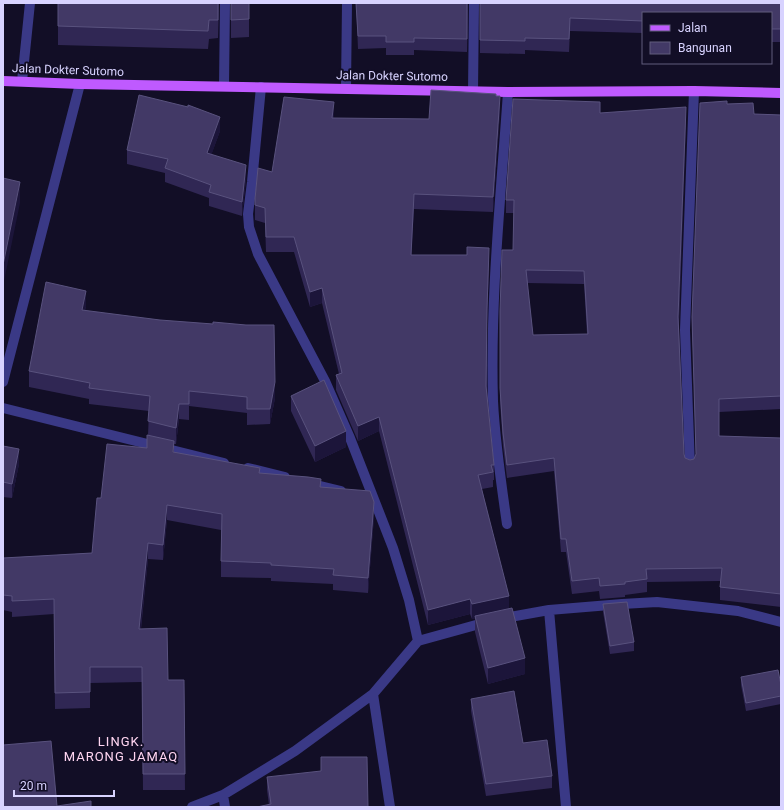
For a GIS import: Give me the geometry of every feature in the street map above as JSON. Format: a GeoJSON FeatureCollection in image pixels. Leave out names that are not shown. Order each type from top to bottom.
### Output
{"type":"FeatureCollection","features":[{"type":"Feature","properties":{"kind":"main road","name":"Jalan Dokter Sutomo"},"geometry":{"type":"LineString","coordinates":[[3,81],[80,84],[508,92],[694,91],[781,93]]}},
{"type":"Feature","properties":{"kind":"street"},"geometry":{"type":"LineString","coordinates":[[22,81],[30,3]]}},
{"type":"Feature","properties":{"kind":"street"},"geometry":{"type":"LineString","coordinates":[[224,86],[225,3]]}},
{"type":"Feature","properties":{"kind":"street"},"geometry":{"type":"LineString","coordinates":[[346,88],[347,3]]}},
{"type":"Feature","properties":{"kind":"street"},"geometry":{"type":"LineString","coordinates":[[473,91],[474,3]]}},
{"type":"Feature","properties":{"kind":"street"},"geometry":{"type":"LineString","coordinates":[[3,382],[80,84]]}},
{"type":"Feature","properties":{"kind":"street"},"geometry":{"type":"LineString","coordinates":[[261,87],[248,226],[258,254],[325,381],[350,438],[393,548],[409,600],[418,641]]}},
{"type":"Feature","properties":{"kind":"street"},"geometry":{"type":"LineString","coordinates":[[690,467],[685,330],[694,91]]}},
{"type":"Feature","properties":{"kind":"street"},"geometry":{"type":"LineString","coordinates":[[507,524],[497,459],[493,400],[493,349],[497,248],[508,92]]}},
{"type":"Feature","properties":{"kind":"street"},"geometry":{"type":"LineString","coordinates":[[3,408],[356,494],[374,497]]}},
{"type":"Feature","properties":{"kind":"street"},"geometry":{"type":"LineString","coordinates":[[192,807],[223,795],[295,751],[374,694],[418,641],[494,620],[549,610],[657,602],[738,611],[781,622]]}},
{"type":"Feature","properties":{"kind":"street"},"geometry":{"type":"LineString","coordinates":[[549,610],[566,807]]}},
{"type":"Feature","properties":{"kind":"street"},"geometry":{"type":"LineString","coordinates":[[374,694],[390,807]]}},
{"type":"Feature","properties":{"kind":"street"},"geometry":{"type":"LineString","coordinates":[[223,795],[225,807]]}},
{"type":"Feature","properties":{"kind":"building"},"geometry":{"type":"Polygon","coordinates":[[[58,3],[218,3],[218,20],[209,20],[208,31],[58,26],[58,3]]]}},
{"type":"Feature","properties":{"kind":"building"},"geometry":{"type":"Polygon","coordinates":[[[231,3],[249,3],[249,19],[231,20],[231,3]]]}},
{"type":"Feature","properties":{"kind":"building"},"geometry":{"type":"Polygon","coordinates":[[[356,3],[467,3],[467,39],[414,38],[414,42],[386,42],[386,36],[358,36],[356,3]]]}},
{"type":"Feature","properties":{"kind":"building"},"geometry":{"type":"Polygon","coordinates":[[[480,3],[781,3],[781,29],[772,29],[772,12],[642,12],[642,21],[570,18],[569,39],[525,38],[525,41],[480,40],[480,3]]]}},
{"type":"Feature","properties":{"kind":"building"},"geometry":{"type":"Polygon","coordinates":[[[431,90],[496,94],[496,96],[500,96],[493,197],[414,194],[411,255],[467,255],[467,247],[489,248],[486,386],[494,465],[491,465],[493,472],[478,475],[509,596],[472,604],[470,599],[428,610],[379,417],[358,426],[336,375],[342,373],[322,288],[310,292],[294,237],[266,237],[265,208],[255,205],[255,199],[258,168],[272,172],[284,97],[334,102],[332,118],[429,119],[431,90]]]}},
{"type":"Feature","properties":{"kind":"building"},"geometry":{"type":"Polygon","coordinates":[[[139,95],[188,107],[188,105],[220,117],[207,153],[246,165],[242,202],[209,192],[211,185],[165,168],[168,159],[127,150],[139,95]]]}},
{"type":"Feature","properties":{"kind":"building"},"geometry":{"type":"Polygon","coordinates":[[[513,99],[600,102],[600,113],[686,107],[678,317],[684,454],[685,458],[690,460],[694,459],[696,454],[692,317],[700,103],[727,101],[727,104],[753,103],[754,114],[781,115],[781,396],[719,399],[719,436],[781,438],[781,594],[720,587],[722,568],[646,569],[647,579],[625,582],[625,584],[600,586],[599,578],[572,581],[566,539],[561,539],[554,458],[507,465],[500,388],[500,311],[502,250],[513,250],[514,200],[506,200],[513,99]],[[526,270],[533,335],[588,334],[584,271],[526,270]]]}},
{"type":"Feature","properties":{"kind":"building"},"geometry":{"type":"Polygon","coordinates":[[[3,178],[20,182],[3,265],[3,178]]]}},
{"type":"Feature","properties":{"kind":"building"},"geometry":{"type":"Polygon","coordinates":[[[46,282],[86,291],[82,310],[160,320],[213,324],[213,322],[246,325],[274,325],[275,382],[270,409],[247,409],[247,397],[189,391],[189,404],[179,404],[176,428],[148,421],[150,396],[89,388],[90,383],[29,371],[46,282]]]}},
{"type":"Feature","properties":{"kind":"building"},"geometry":{"type":"Polygon","coordinates":[[[324,380],[346,431],[315,446],[291,396],[324,380]]]}},
{"type":"Feature","properties":{"kind":"building"},"geometry":{"type":"Polygon","coordinates":[[[147,435],[174,441],[173,452],[260,468],[259,473],[321,479],[320,487],[370,491],[374,502],[368,578],[333,575],[334,569],[271,565],[271,563],[221,561],[222,514],[167,505],[163,545],[148,543],[139,629],[167,628],[168,680],[184,680],[185,774],[143,774],[142,667],[90,667],[90,692],[55,693],[54,599],[12,601],[12,596],[3,595],[3,558],[92,553],[97,498],[101,498],[107,444],[147,448],[147,435]]]}},
{"type":"Feature","properties":{"kind":"building"},"geometry":{"type":"Polygon","coordinates":[[[3,446],[19,449],[12,484],[3,482],[3,446]]]}},
{"type":"Feature","properties":{"kind":"building"},"geometry":{"type":"Polygon","coordinates":[[[627,602],[634,642],[610,646],[603,604],[627,602]]]}},
{"type":"Feature","properties":{"kind":"building"},"geometry":{"type":"Polygon","coordinates":[[[512,608],[525,658],[488,668],[475,616],[512,608]]]}},
{"type":"Feature","properties":{"kind":"building"},"geometry":{"type":"Polygon","coordinates":[[[778,670],[781,685],[781,696],[746,703],[741,677],[778,670]]]}},
{"type":"Feature","properties":{"kind":"building"},"geometry":{"type":"Polygon","coordinates":[[[514,691],[523,743],[547,740],[552,776],[486,784],[471,699],[514,691]]]}},
{"type":"Feature","properties":{"kind":"building"},"geometry":{"type":"Polygon","coordinates":[[[51,741],[57,806],[91,801],[91,807],[3,807],[3,745],[51,741]]]}},
{"type":"Feature","properties":{"kind":"building"},"geometry":{"type":"Polygon","coordinates":[[[321,757],[367,757],[368,807],[257,807],[271,804],[267,777],[321,771],[321,757]]]}},
{"type":"Feature","properties":{"kind":"district","name":"LINGK. MARONG JAMAQ"},"geometry":{"type":"Point","coordinates":[121,748]}}]}
